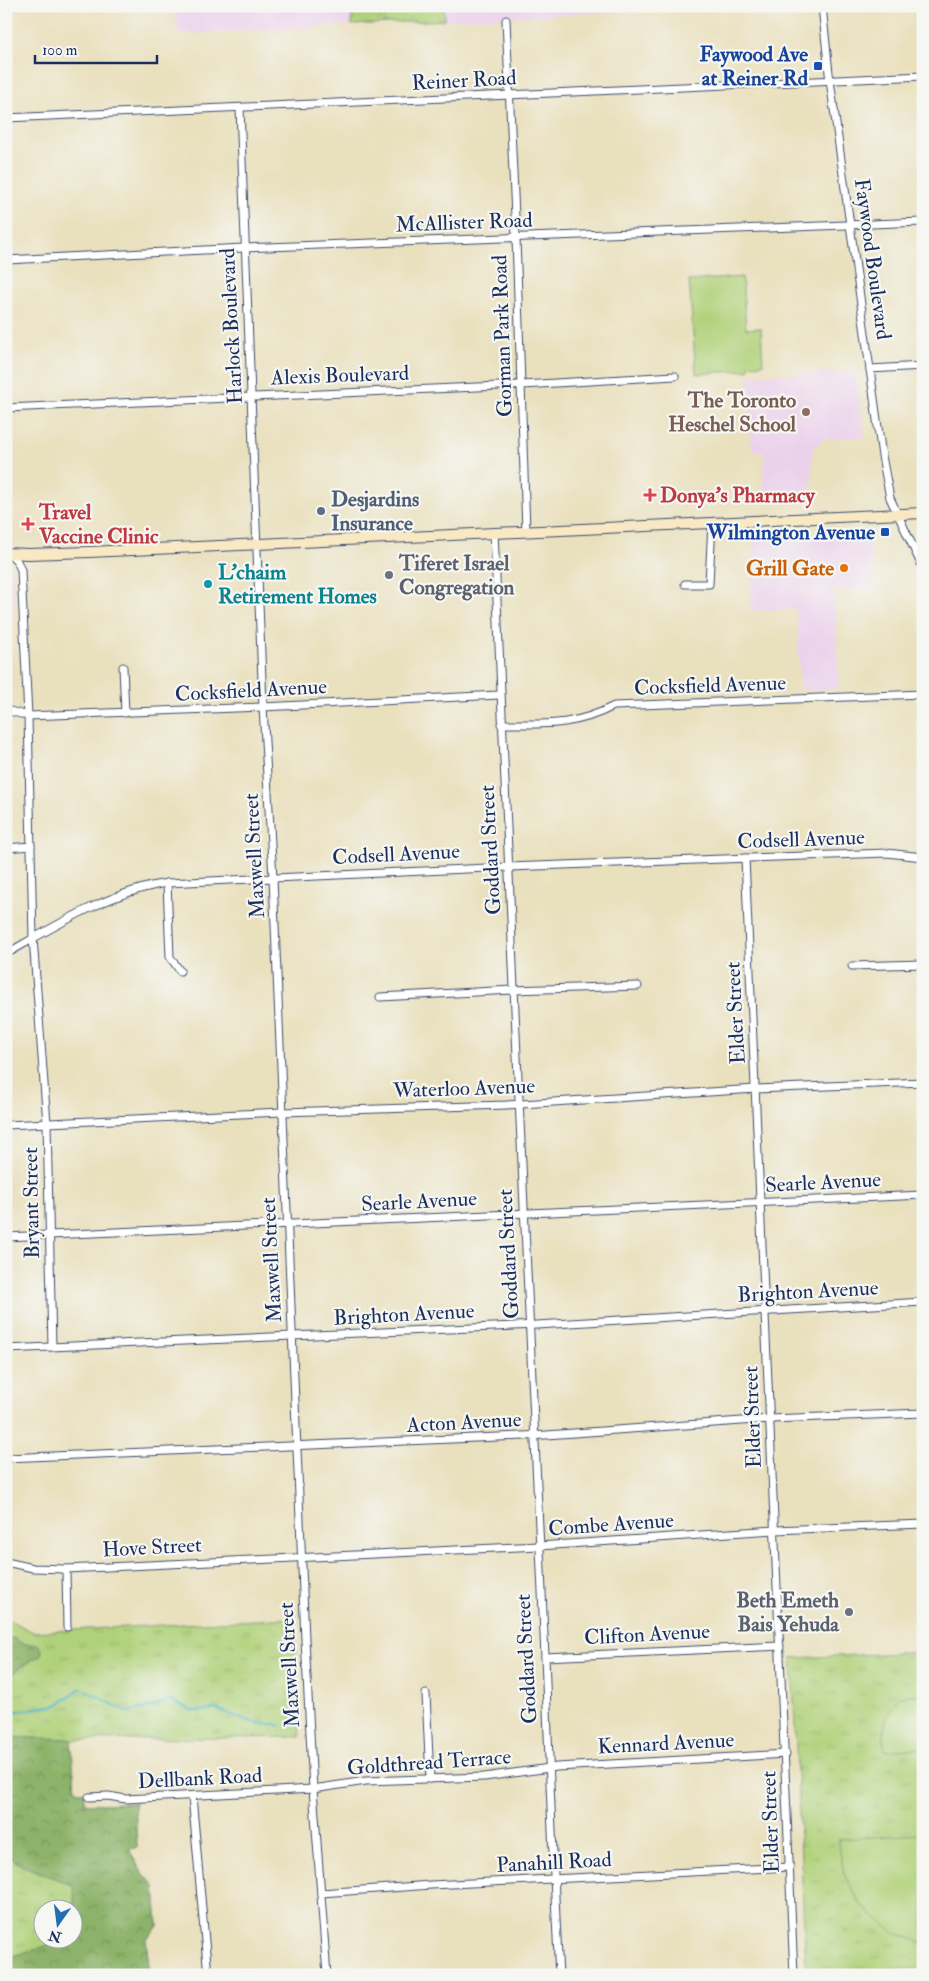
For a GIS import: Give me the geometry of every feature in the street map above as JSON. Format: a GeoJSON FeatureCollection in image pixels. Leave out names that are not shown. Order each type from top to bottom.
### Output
{"type":"FeatureCollection","features":[{"type":"Feature","properties":{"kind":"main road"},"geometry":{"type":"LineString","coordinates":[[7,552],[29,554],[923,514]]}},
{"type":"Feature","properties":{"kind":"street","name":"Faywood Boulevard"},"geometry":{"type":"LineString","coordinates":[[822,6],[830,80],[882,456],[890,498],[896,514]]}},
{"type":"Feature","properties":{"kind":"street","name":"Gorman Park Road"},"geometry":{"type":"LineString","coordinates":[[506,20],[522,385],[526,531]]}},
{"type":"Feature","properties":{"kind":"street","name":"Reiner Road"},"geometry":{"type":"LineString","coordinates":[[6,118],[923,76]]}},
{"type":"Feature","properties":{"kind":"street","name":"Harlock Boulevard"},"geometry":{"type":"LineString","coordinates":[[240,108],[244,248],[258,543]]}},
{"type":"Feature","properties":{"kind":"street","name":"McAllister Road"},"geometry":{"type":"LineString","coordinates":[[6,260],[244,248],[923,222]]}},
{"type":"Feature","properties":{"kind":"street"},"geometry":{"type":"LineString","coordinates":[[870,369],[923,366]]}},
{"type":"Feature","properties":{"kind":"street","name":"Alexis Boulevard"},"geometry":{"type":"LineString","coordinates":[[6,408],[522,385],[675,376]]}},
{"type":"Feature","properties":{"kind":"street"},"geometry":{"type":"LineString","coordinates":[[896,514],[923,568]]}},
{"type":"Feature","properties":{"kind":"street"},"geometry":{"type":"LineString","coordinates":[[685,584],[709,584],[712,522]]}},
{"type":"Feature","properties":{"kind":"street","name":"Goddard Street"},"geometry":{"type":"LineString","coordinates":[[494,532],[499,695],[509,866],[533,1436],[559,1975]]}},
{"type":"Feature","properties":{"kind":"street","name":"Maxwell Street"},"geometry":{"type":"LineString","coordinates":[[258,543],[263,707],[273,878],[301,1557],[313,1789],[327,1975]]}},
{"type":"Feature","properties":{"kind":"street","name":"Bryant Street"},"geometry":{"type":"LineString","coordinates":[[7,552],[17,561],[21,570],[28,716],[33,938],[47,1123],[52,1347]]}},
{"type":"Feature","properties":{"kind":"street"},"geometry":{"type":"LineString","coordinates":[[123,667],[125,713]]}},
{"type":"Feature","properties":{"kind":"street","name":"Cocksfield Avenue"},"geometry":{"type":"LineString","coordinates":[[501,724],[557,724],[593,717],[614,706],[923,694]]}},
{"type":"Feature","properties":{"kind":"street","name":"Cocksfield Avenue"},"geometry":{"type":"LineString","coordinates":[[6,710],[28,716],[499,695]]}},
{"type":"Feature","properties":{"kind":"street"},"geometry":{"type":"LineString","coordinates":[[6,848],[31,846]]}},
{"type":"Feature","properties":{"kind":"street","name":"Codsell Avenue"},"geometry":{"type":"LineString","coordinates":[[6,954],[33,938],[120,894],[144,886],[167,883],[509,866],[887,853],[923,857]]}},
{"type":"Feature","properties":{"kind":"street","name":"Elder Street"},"geometry":{"type":"LineString","coordinates":[[745,858],[762,1202],[774,1530],[786,1754],[794,1975]]}},
{"type":"Feature","properties":{"kind":"street"},"geometry":{"type":"LineString","coordinates":[[167,883],[170,957],[180,971]]}},
{"type":"Feature","properties":{"kind":"street"},"geometry":{"type":"LineString","coordinates":[[852,966],[923,964]]}},
{"type":"Feature","properties":{"kind":"street"},"geometry":{"type":"LineString","coordinates":[[380,997],[638,986]]}},
{"type":"Feature","properties":{"kind":"street","name":"Waterloo Avenue"},"geometry":{"type":"LineString","coordinates":[[6,1125],[282,1112],[519,1104],[756,1089],[923,1082]]}},
{"type":"Feature","properties":{"kind":"street","name":"Searle Avenue"},"geometry":{"type":"LineString","coordinates":[[6,1237],[923,1195]]}},
{"type":"Feature","properties":{"kind":"street","name":"Brighton Avenue"},"geometry":{"type":"LineString","coordinates":[[6,1349],[529,1325],[923,1302]]}},
{"type":"Feature","properties":{"kind":"street","name":"Acton Avenue"},"geometry":{"type":"LineString","coordinates":[[6,1458],[533,1436],[770,1419],[923,1413]]}},
{"type":"Feature","properties":{"kind":"street","name":"Combe Avenue"},"geometry":{"type":"LineString","coordinates":[[301,1557],[539,1546],[774,1530],[923,1524]]}},
{"type":"Feature","properties":{"kind":"street","name":"Hove Street"},"geometry":{"type":"LineString","coordinates":[[6,1562],[33,1568],[66,1569],[301,1557]]}},
{"type":"Feature","properties":{"kind":"street"},"geometry":{"type":"LineString","coordinates":[[66,1569],[67,1627]]}},
{"type":"Feature","properties":{"kind":"street","name":"Clifton Avenue"},"geometry":{"type":"LineString","coordinates":[[544,1656],[780,1646]]}},
{"type":"Feature","properties":{"kind":"street"},"geometry":{"type":"LineString","coordinates":[[426,1694],[430,1779]]}},
{"type":"Feature","properties":{"kind":"street","name":"Kennard Avenue"},"geometry":{"type":"LineString","coordinates":[[548,1768],[786,1754]]}},
{"type":"Feature","properties":{"kind":"street","name":"Goldthread Terrace"},"geometry":{"type":"LineString","coordinates":[[313,1789],[366,1781],[503,1776],[548,1768]]}},
{"type":"Feature","properties":{"kind":"street","name":"Dellbank Road"},"geometry":{"type":"LineString","coordinates":[[88,1797],[108,1796],[126,1799],[313,1789]]}},
{"type":"Feature","properties":{"kind":"street"},"geometry":{"type":"LineString","coordinates":[[192,1796],[208,1975]]}},
{"type":"Feature","properties":{"kind":"street","name":"Panahill Road"},"geometry":{"type":"LineString","coordinates":[[321,1893],[431,1885],[789,1867]]}},
{"type":"Feature","properties":{"kind":"shaded area"},"geometry":{"type":"Polygon","coordinates":[[[177,6],[351,6],[352,25],[178,34],[177,6]]]}},
{"type":"Feature","properties":{"kind":"shaded area"},"geometry":{"type":"Polygon","coordinates":[[[444,6],[635,6],[635,11],[445,20],[444,6]]]}},
{"type":"Feature","properties":{"kind":"shaded area","name":"The Toronto Heschel School"},"geometry":{"type":"Polygon","coordinates":[[[855,372],[865,437],[824,439],[813,448],[810,498],[763,500],[764,451],[752,451],[748,375],[855,372]]]}},
{"type":"Feature","properties":{"kind":"shaded area"},"geometry":{"type":"Polygon","coordinates":[[[755,534],[870,535],[874,589],[834,590],[839,689],[800,690],[797,609],[750,611],[755,534]]]}},
{"type":"Feature","properties":{"kind":"shaded area"},"geometry":{"type":"Polygon","coordinates":[[[6,570],[12,570],[14,621],[6,621],[6,570]]]}},
{"type":"Feature","properties":{"kind":"green space"},"geometry":{"type":"Polygon","coordinates":[[[351,6],[444,6],[445,20],[352,25],[351,6]]]}},
{"type":"Feature","properties":{"kind":"green space"},"geometry":{"type":"Polygon","coordinates":[[[742,277],[746,329],[761,328],[763,364],[749,365],[749,370],[696,374],[689,281],[742,277]]]}},
{"type":"Feature","properties":{"kind":"green space"},"geometry":{"type":"Polygon","coordinates":[[[294,1618],[300,1737],[71,1740],[75,1789],[79,1792],[84,1792],[85,1804],[135,1803],[137,1848],[129,1849],[139,1868],[155,1887],[158,1926],[146,1940],[150,1975],[6,1975],[6,1620],[33,1632],[294,1618]]]}},
{"type":"Feature","properties":{"kind":"green space"},"geometry":{"type":"Polygon","coordinates":[[[14,1638],[22,1644],[38,1644],[42,1650],[41,1655],[17,1669],[6,1683],[6,1640],[14,1638]]]}},
{"type":"Feature","properties":{"kind":"green space"},"geometry":{"type":"Polygon","coordinates":[[[923,1652],[923,1968],[806,1973],[792,1658],[923,1652]]]}},
{"type":"Feature","properties":{"kind":"green space"},"geometry":{"type":"Polygon","coordinates":[[[923,1694],[923,1748],[885,1751],[884,1728],[890,1710],[900,1696],[923,1694]]]}},
{"type":"Feature","properties":{"kind":"green space"},"geometry":{"type":"Polygon","coordinates":[[[6,1737],[71,1739],[75,1789],[79,1792],[84,1792],[85,1804],[135,1803],[137,1848],[129,1849],[139,1868],[155,1887],[158,1926],[146,1940],[150,1975],[6,1975],[6,1958],[39,1948],[82,1948],[82,1898],[74,1898],[74,1886],[21,1865],[6,1855],[6,1737]]]}},
{"type":"Feature","properties":{"kind":"green space"},"geometry":{"type":"Polygon","coordinates":[[[923,1834],[923,1943],[893,1932],[861,1905],[844,1874],[838,1839],[923,1834]]]}},
{"type":"Feature","properties":{"kind":"waterway"},"geometry":{"type":"LineString","coordinates":[[6,1713],[57,1705],[81,1688],[128,1712],[151,1707],[170,1700],[191,1710],[216,1709],[248,1721],[280,1726]]}},
{"type":"Feature","properties":{"kind":"place","name":"Faywood Ave at Reiner Rd"},"geometry":{"type":"Point","coordinates":[818,66]}},
{"type":"Feature","properties":{"kind":"place","name":"The Toronto Heschel School"},"geometry":{"type":"Point","coordinates":[806,412]}},
{"type":"Feature","properties":{"kind":"place","name":"Donya’s Pharmacy"},"geometry":{"type":"Point","coordinates":[650,495]}},
{"type":"Feature","properties":{"kind":"place","name":"Desjardins Insurance"},"geometry":{"type":"Point","coordinates":[321,511]}},
{"type":"Feature","properties":{"kind":"place","name":"Travel Vaccine Clinic"},"geometry":{"type":"Point","coordinates":[28,524]}},
{"type":"Feature","properties":{"kind":"place","name":"Wilmington Avenue"},"geometry":{"type":"Point","coordinates":[885,532]}},
{"type":"Feature","properties":{"kind":"place","name":"Grill Gate"},"geometry":{"type":"Point","coordinates":[844,568]}},
{"type":"Feature","properties":{"kind":"place","name":"Tiferet Israel Congregation"},"geometry":{"type":"Point","coordinates":[389,575]}},
{"type":"Feature","properties":{"kind":"place","name":"L'chaim Retirement Homes"},"geometry":{"type":"Point","coordinates":[208,584]}},
{"type":"Feature","properties":{"kind":"place","name":"Beth Emeth Bais Yehuda"},"geometry":{"type":"Point","coordinates":[849,1612]}}]}
